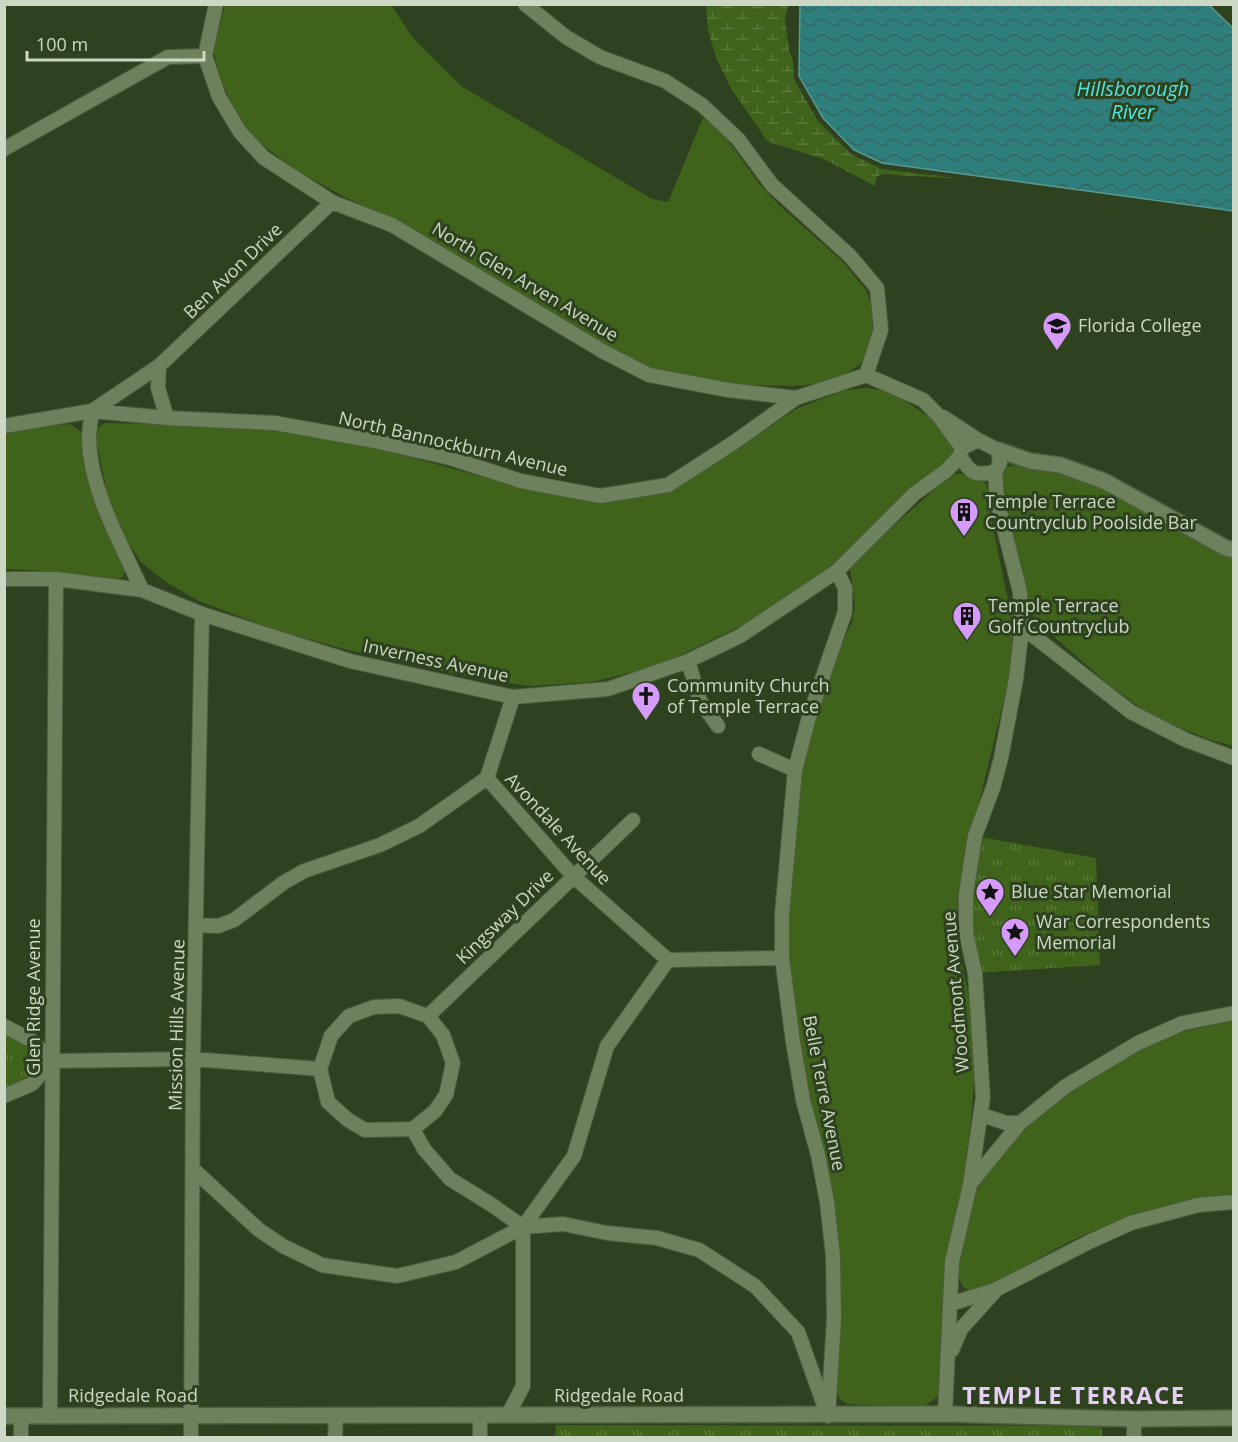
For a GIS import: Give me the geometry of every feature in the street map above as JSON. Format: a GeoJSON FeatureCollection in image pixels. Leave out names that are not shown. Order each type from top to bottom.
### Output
{"type":"FeatureCollection","features":[{"type":"Feature","properties":{"kind":"street"},"geometry":{"type":"LineString","coordinates":[[4,149],[168,57],[205,56],[216,4]]}},
{"type":"Feature","properties":{"kind":"street"},"geometry":{"type":"LineString","coordinates":[[525,4],[566,37],[600,57],[665,81],[702,105],[738,139],[772,185],[850,256],[877,288],[881,330],[866,375],[923,400],[938,415],[978,440],[989,466]]}},
{"type":"Feature","properties":{"kind":"street","name":"North Glen Arven Avenue"},"geometry":{"type":"LineString","coordinates":[[205,56],[219,97],[240,132],[264,158],[332,202],[392,225],[604,352],[649,375],[728,390],[796,398],[866,375]]}},
{"type":"Feature","properties":{"kind":"street","name":"Ben Avon Drive"},"geometry":{"type":"LineString","coordinates":[[92,411],[159,366],[332,202]]}},
{"type":"Feature","properties":{"kind":"street"},"geometry":{"type":"LineString","coordinates":[[159,366],[158,388],[167,418]]}},
{"type":"Feature","properties":{"kind":"street","name":"North Bannockburn Avenue"},"geometry":{"type":"LineString","coordinates":[[4,426],[92,411],[167,418],[275,423],[375,441],[450,458],[521,481],[600,496],[668,485],[733,443],[796,398]]}},
{"type":"Feature","properties":{"kind":"street"},"geometry":{"type":"LineString","coordinates":[[92,411],[89,438],[93,469],[105,508],[142,590]]}},
{"type":"Feature","properties":{"kind":"street"},"geometry":{"type":"LineString","coordinates":[[938,415],[961,452],[978,440]]}},
{"type":"Feature","properties":{"kind":"street","name":"Inverness Avenue"},"geometry":{"type":"LineString","coordinates":[[4,579],[56,579],[142,590],[202,614],[350,661],[513,697],[608,688],[688,661],[740,636],[837,571],[914,494],[946,471],[961,452]]}},
{"type":"Feature","properties":{"kind":"street","name":"Woodmont Avenue"},"geometry":{"type":"LineString","coordinates":[[945,1414],[952,1262],[970,1185],[983,1097],[975,973],[966,933],[966,894],[975,836],[993,788],[1001,758],[1016,679],[1022,627],[1020,592],[989,466],[961,452]]}},
{"type":"Feature","properties":{"kind":"street"},"geometry":{"type":"LineString","coordinates":[[946,471],[1030,461],[1060,465],[1104,481],[1233,550]]}},
{"type":"Feature","properties":{"kind":"street","name":"Belle Terre Avenue"},"geometry":{"type":"LineString","coordinates":[[828,1416],[834,1319],[834,1256],[826,1192],[803,1100],[793,1042],[783,958],[786,867],[795,770],[809,717],[845,612],[845,588],[837,571]]}},
{"type":"Feature","properties":{"kind":"street","name":"Glen Ridge Avenue"},"geometry":{"type":"LineString","coordinates":[[50,1416],[56,579]]}},
{"type":"Feature","properties":{"kind":"street","name":"Mission Hills Avenue"},"geometry":{"type":"LineString","coordinates":[[191,1437],[193,1059],[202,614]]}},
{"type":"Feature","properties":{"kind":"street"},"geometry":{"type":"LineString","coordinates":[[1022,627],[1131,712],[1186,740],[1233,758]]}},
{"type":"Feature","properties":{"kind":"street"},"geometry":{"type":"LineString","coordinates":[[688,661],[700,701],[718,726]]}},
{"type":"Feature","properties":{"kind":"street","name":"Avondale Avenue"},"geometry":{"type":"LineString","coordinates":[[513,697],[487,778],[573,876],[668,960]]}},
{"type":"Feature","properties":{"kind":"street"},"geometry":{"type":"LineString","coordinates":[[759,754],[795,770]]}},
{"type":"Feature","properties":{"kind":"street"},"geometry":{"type":"LineString","coordinates":[[196,925],[218,926],[234,920],[304,871],[380,845],[419,826],[487,778]]}},
{"type":"Feature","properties":{"kind":"street","name":"Kingsway Drive"},"geometry":{"type":"LineString","coordinates":[[428,1016],[633,820]]}},
{"type":"Feature","properties":{"kind":"street"},"geometry":{"type":"LineString","coordinates":[[508,1415],[523,1386],[523,1227],[574,1156],[607,1046],[668,960],[783,958]]}},
{"type":"Feature","properties":{"kind":"street"},"geometry":{"type":"LineString","coordinates":[[399,1006],[428,1016],[442,1035],[453,1063],[446,1095],[435,1111],[412,1129],[365,1130],[348,1120],[328,1102],[320,1069],[331,1036],[349,1016],[375,1007],[399,1006]]}},
{"type":"Feature","properties":{"kind":"street"},"geometry":{"type":"LineString","coordinates":[[970,1185],[1020,1124],[1066,1086],[1138,1043],[1183,1023],[1233,1013]]}},
{"type":"Feature","properties":{"kind":"street"},"geometry":{"type":"LineString","coordinates":[[4,1026],[31,1040],[52,1061],[193,1059],[320,1069]]}},
{"type":"Feature","properties":{"kind":"street"},"geometry":{"type":"LineString","coordinates":[[4,1096],[32,1084],[52,1061]]}},
{"type":"Feature","properties":{"kind":"street"},"geometry":{"type":"LineString","coordinates":[[982,1115],[1005,1123],[1020,1124]]}},
{"type":"Feature","properties":{"kind":"street"},"geometry":{"type":"LineString","coordinates":[[412,1129],[424,1149],[450,1179],[523,1227]]}},
{"type":"Feature","properties":{"kind":"street"},"geometry":{"type":"LineString","coordinates":[[193,1168],[259,1230],[284,1246],[322,1265],[397,1276],[456,1262],[523,1227],[563,1224],[607,1233],[657,1238],[699,1250],[755,1286],[798,1332],[828,1416]]}},
{"type":"Feature","properties":{"kind":"street"},"geometry":{"type":"LineString","coordinates":[[950,1305],[997,1289],[1131,1223],[1198,1205],[1233,1202]]}},
{"type":"Feature","properties":{"kind":"street"},"geometry":{"type":"LineString","coordinates":[[948,1359],[961,1329],[997,1289]]}},
{"type":"Feature","properties":{"kind":"street","name":"Ridgedale Road"},"geometry":{"type":"LineString","coordinates":[[4,1416],[480,1417],[508,1415],[945,1414],[1134,1419],[1233,1418]]}},
{"type":"Feature","properties":{"kind":"street"},"geometry":{"type":"LineString","coordinates":[[21,1416],[21,1437]]}},
{"type":"Feature","properties":{"kind":"street"},"geometry":{"type":"LineString","coordinates":[[335,1437],[336,1417]]}},
{"type":"Feature","properties":{"kind":"street"},"geometry":{"type":"LineString","coordinates":[[480,1417],[480,1437]]}},
{"type":"Feature","properties":{"kind":"street"},"geometry":{"type":"LineString","coordinates":[[1134,1419],[1134,1437]]}},
{"type":"Feature","properties":{"kind":"green space"},"geometry":{"type":"Polygon","coordinates":[[[225,5],[391,5],[413,38],[461,86],[652,199],[668,202],[703,118],[722,132],[760,185],[780,206],[842,261],[866,290],[871,304],[873,329],[870,345],[862,363],[833,382],[794,386],[747,385],[681,376],[651,369],[625,357],[390,218],[297,171],[259,142],[236,114],[219,75],[213,49],[225,5]]]}},
{"type":"Feature","properties":{"kind":"green space"},"geometry":{"type":"Polygon","coordinates":[[[706,5],[788,5],[785,19],[794,79],[818,121],[851,154],[882,169],[962,179],[882,174],[876,177],[875,186],[824,159],[769,142],[732,90],[717,60],[708,31],[706,5]]]}},
{"type":"Feature","properties":{"kind":"green space"},"geometry":{"type":"Polygon","coordinates":[[[866,388],[888,391],[943,427],[954,441],[955,455],[932,473],[857,544],[821,573],[749,622],[670,660],[592,682],[529,686],[478,679],[344,649],[276,630],[199,601],[166,582],[141,562],[124,536],[108,498],[96,439],[98,428],[105,423],[249,426],[376,448],[516,486],[579,499],[624,498],[671,489],[798,408],[845,390],[866,388]]]}},
{"type":"Feature","properties":{"kind":"green space"},"geometry":{"type":"Polygon","coordinates":[[[70,424],[80,431],[84,439],[126,567],[123,577],[98,580],[52,572],[5,569],[4,431],[70,424]]]}},
{"type":"Feature","properties":{"kind":"green space"},"geometry":{"type":"Polygon","coordinates":[[[1010,466],[1047,469],[1084,479],[1233,557],[1233,746],[1211,740],[1153,717],[1108,684],[1041,625],[1028,610],[1000,478],[1004,469],[1010,466]]]}},
{"type":"Feature","properties":{"kind":"green space"},"geometry":{"type":"Polygon","coordinates":[[[954,474],[962,474],[985,482],[989,492],[988,504],[1016,630],[1010,675],[962,872],[958,944],[973,1018],[975,1073],[970,1130],[962,1188],[949,1246],[938,1396],[924,1407],[847,1404],[840,1399],[837,1393],[841,1276],[838,1234],[826,1162],[815,1122],[802,1053],[789,961],[789,909],[802,771],[818,711],[852,622],[855,607],[850,568],[856,560],[954,474]]]}},
{"type":"Feature","properties":{"kind":"green space"},"geometry":{"type":"Polygon","coordinates":[[[975,836],[1096,858],[1100,965],[975,973],[966,933],[975,836]]]}},
{"type":"Feature","properties":{"kind":"green space"},"geometry":{"type":"Polygon","coordinates":[[[1233,1021],[1233,1194],[1168,1205],[1123,1219],[1061,1246],[994,1282],[970,1291],[963,1287],[957,1273],[962,1228],[970,1201],[990,1163],[1022,1129],[1062,1095],[1152,1041],[1233,1021]]]}},
{"type":"Feature","properties":{"kind":"green space"},"geometry":{"type":"Polygon","coordinates":[[[5,1032],[33,1048],[43,1064],[31,1079],[5,1091],[5,1032]]]}},
{"type":"Feature","properties":{"kind":"green space"},"geometry":{"type":"Polygon","coordinates":[[[556,1425],[1102,1426],[1102,1437],[555,1438],[556,1425]]]}},
{"type":"Feature","properties":{"kind":"water","name":"Hillsborough River"},"geometry":{"type":"Polygon","coordinates":[[[800,5],[1209,5],[1233,28],[1233,211],[882,163],[854,150],[823,118],[799,76],[800,5]]]}},
{"type":"Feature","properties":{"kind":"place","name":"Florida College"},"geometry":{"type":"Point","coordinates":[1057,352]}},
{"type":"Feature","properties":{"kind":"place","name":"Temple Terrace Countryclub Poolside Bar"},"geometry":{"type":"Point","coordinates":[964,538]}},
{"type":"Feature","properties":{"kind":"place","name":"Temple Terrace Golf Countryclub"},"geometry":{"type":"Point","coordinates":[967,642]}},
{"type":"Feature","properties":{"kind":"place","name":"Community Church of Temple Terrace"},"geometry":{"type":"Point","coordinates":[646,722]}},
{"type":"Feature","properties":{"kind":"place","name":"Blue Star Memorial"},"geometry":{"type":"Point","coordinates":[990,918]}},
{"type":"Feature","properties":{"kind":"place","name":"War Correspondents Memorial"},"geometry":{"type":"Point","coordinates":[1015,958]}},
{"type":"Feature","properties":{"kind":"district","name":"TEMPLE TERRACE"},"geometry":{"type":"Point","coordinates":[1074,1396]}}]}
